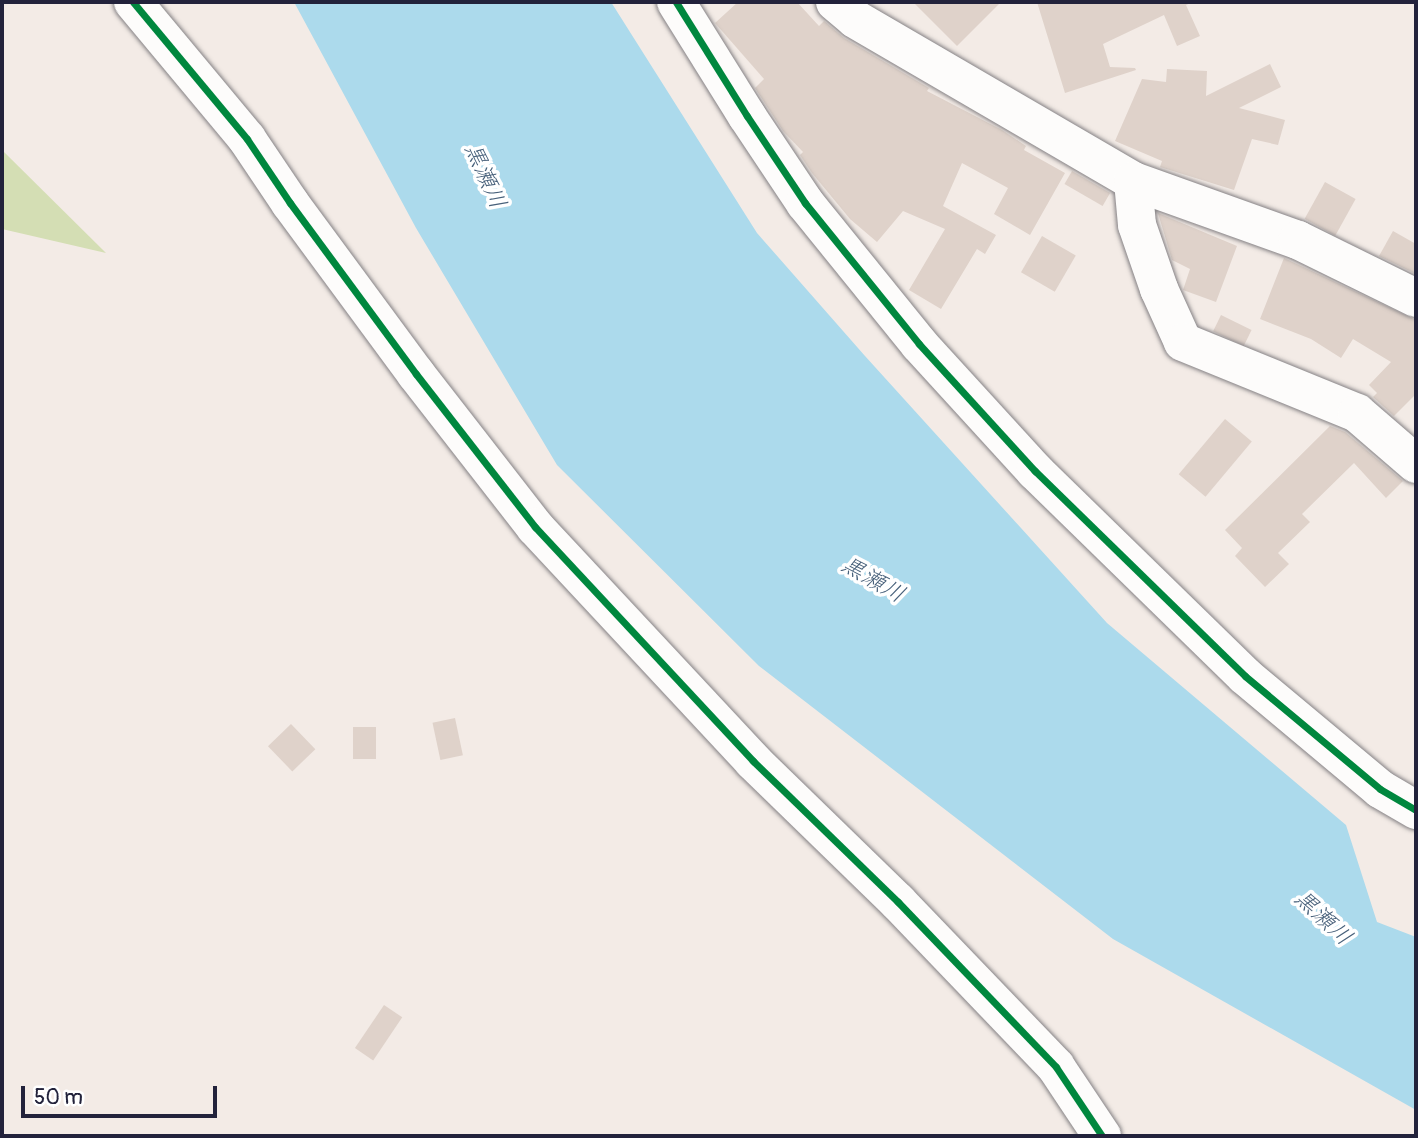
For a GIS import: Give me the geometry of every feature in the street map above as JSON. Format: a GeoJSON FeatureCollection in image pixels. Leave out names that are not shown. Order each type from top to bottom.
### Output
{"type":"FeatureCollection","features":[{"type":"Feature","properties":{"kind":"street"},"geometry":{"type":"LineString","coordinates":[[133,2],[247,139],[416,374],[535,527],[753,761],[898,902],[1056,1068],[1102,1136]]}},
{"type":"Feature","properties":{"kind":"street"},"geometry":{"type":"LineString","coordinates":[[676,2],[747,116],[806,203],[936,364],[1035,471],[1245,676],[1380,789],[1416,810]]}},
{"type":"Feature","properties":{"kind":"street"},"geometry":{"type":"LineString","coordinates":[[835,2],[855,19],[1133,181],[1297,240],[1398,282],[1416,298]]}},
{"type":"Feature","properties":{"kind":"street"},"geometry":{"type":"LineString","coordinates":[[1133,181],[1137,225],[1159,289],[1183,342],[1357,413],[1416,464]]}},
{"type":"Feature","properties":{"kind":"green space"},"geometry":{"type":"Polygon","coordinates":[[[2,150],[106,253],[2,229],[2,150]]]}},
{"type":"Feature","properties":{"kind":"water","name":"黒瀬川"},"geometry":{"type":"Polygon","coordinates":[[[294,2],[611,2],[757,233],[865,356],[1107,623],[1346,825],[1377,922],[1416,937],[1416,1110],[1113,939],[759,666],[557,465],[416,228],[294,2]]]}},
{"type":"Feature","properties":{"kind":"building"},"geometry":{"type":"Polygon","coordinates":[[[738,2],[797,2],[819,26],[824,21],[844,38],[929,88],[927,91],[1002,130],[1026,146],[1024,150],[1065,173],[1030,235],[994,214],[1008,188],[962,163],[943,206],[996,235],[985,254],[977,249],[941,309],[909,290],[945,229],[903,211],[877,242],[850,219],[812,173],[800,155],[803,152],[783,131],[755,88],[764,79],[715,23],[738,2]]]}},
{"type":"Feature","properties":{"kind":"building"},"geometry":{"type":"Polygon","coordinates":[[[913,2],[1001,2],[957,46],[913,2]]]}},
{"type":"Feature","properties":{"kind":"building"},"geometry":{"type":"Polygon","coordinates":[[[1037,2],[1193,2],[1186,5],[1200,36],[1177,46],[1164,15],[1103,44],[1110,67],[1136,70],[1065,93],[1037,2]]]}},
{"type":"Feature","properties":{"kind":"building"},"geometry":{"type":"Polygon","coordinates":[[[1270,64],[1281,87],[1239,108],[1285,120],[1278,145],[1252,139],[1234,190],[1160,167],[1162,161],[1115,141],[1142,79],[1166,82],[1167,69],[1207,71],[1206,96],[1270,64]]]}},
{"type":"Feature","properties":{"kind":"building"},"geometry":{"type":"Polygon","coordinates":[[[1072,171],[1110,193],[1103,206],[1064,184],[1072,171]]]}},
{"type":"Feature","properties":{"kind":"building"},"geometry":{"type":"Polygon","coordinates":[[[1325,182],[1356,199],[1335,236],[1305,219],[1325,182]]]}},
{"type":"Feature","properties":{"kind":"building"},"geometry":{"type":"Polygon","coordinates":[[[1158,213],[1237,246],[1216,302],[1183,290],[1190,269],[1172,260],[1158,213]]]}},
{"type":"Feature","properties":{"kind":"building"},"geometry":{"type":"Polygon","coordinates":[[[1393,231],[1416,244],[1416,274],[1379,256],[1393,231]]]}},
{"type":"Feature","properties":{"kind":"building"},"geometry":{"type":"Polygon","coordinates":[[[1042,236],[1076,255],[1055,292],[1021,272],[1042,236]]]}},
{"type":"Feature","properties":{"kind":"building"},"geometry":{"type":"Polygon","coordinates":[[[1284,258],[1416,320],[1416,394],[1394,416],[1373,397],[1377,393],[1369,385],[1391,362],[1353,339],[1341,358],[1311,339],[1260,319],[1284,258]]]}},
{"type":"Feature","properties":{"kind":"building"},"geometry":{"type":"Polygon","coordinates":[[[1221,315],[1252,330],[1244,346],[1213,331],[1221,315]]]}},
{"type":"Feature","properties":{"kind":"building"},"geometry":{"type":"Polygon","coordinates":[[[1225,419],[1252,441],[1206,497],[1179,474],[1225,419]]]}},
{"type":"Feature","properties":{"kind":"building"},"geometry":{"type":"Polygon","coordinates":[[[1330,426],[1345,432],[1403,481],[1386,498],[1354,463],[1302,514],[1310,522],[1278,553],[1289,564],[1265,587],[1235,556],[1242,548],[1225,530],[1330,426]]]}},
{"type":"Feature","properties":{"kind":"building"},"geometry":{"type":"Polygon","coordinates":[[[455,718],[463,755],[440,760],[433,723],[455,718]]]}},
{"type":"Feature","properties":{"kind":"building"},"geometry":{"type":"Polygon","coordinates":[[[291,724],[315,749],[292,771],[268,746],[291,724]]]}},
{"type":"Feature","properties":{"kind":"building"},"geometry":{"type":"Polygon","coordinates":[[[353,727],[376,727],[376,759],[353,759],[353,727]]]}},
{"type":"Feature","properties":{"kind":"building"},"geometry":{"type":"Polygon","coordinates":[[[384,1005],[402,1017],[373,1060],[355,1048],[384,1005]]]}},
{"type":"Feature","properties":{"kind":"cycle path"},"geometry":{"type":"LineString","coordinates":[[133,2],[247,139],[290,203],[416,374],[535,527],[753,761],[898,902],[1056,1067],[1102,1136]]}},
{"type":"Feature","properties":{"kind":"cycle path"},"geometry":{"type":"LineString","coordinates":[[676,2],[805,203],[919,344],[1035,471],[1245,676],[1380,789],[1416,810]]}}]}
